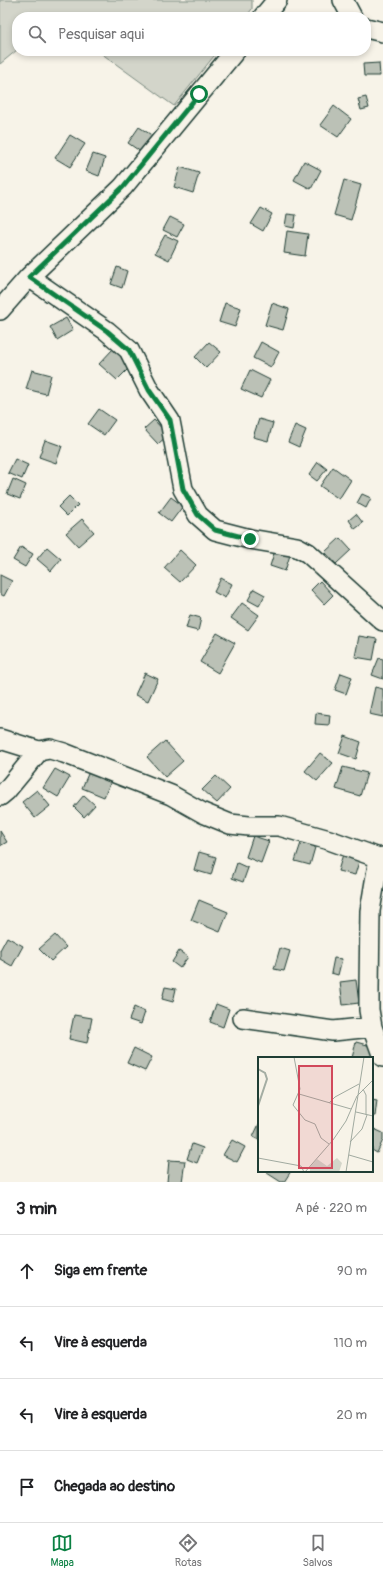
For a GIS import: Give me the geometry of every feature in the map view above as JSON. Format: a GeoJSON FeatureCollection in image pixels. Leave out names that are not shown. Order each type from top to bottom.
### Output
{"type":"FeatureCollection","features":[{"type":"Feature","properties":{"kind":"street"},"geometry":{"type":"LineString","coordinates":[[267,12],[277,0]]}},
{"type":"Feature","properties":{"kind":"street"},"geometry":{"type":"LineString","coordinates":[[343,0],[349,12]]}},
{"type":"Feature","properties":{"kind":"street"},"geometry":{"type":"LineString","coordinates":[[371,29],[383,32]]}},
{"type":"Feature","properties":{"kind":"street"},"geometry":{"type":"LineString","coordinates":[[0,310],[29,277],[123,187],[231,56]]}},
{"type":"Feature","properties":{"kind":"street"},"geometry":{"type":"LineString","coordinates":[[29,277],[107,331],[129,350],[149,390],[170,420],[183,489],[198,515],[215,530],[250,539],[297,547],[308,553],[383,621]]}},
{"type":"Feature","properties":{"kind":"street"},"geometry":{"type":"LineString","coordinates":[[0,739],[39,751],[50,749],[64,753],[171,795],[203,813],[230,824],[249,826],[279,826],[329,840],[381,858],[370,910],[368,989],[369,1010],[372,1027],[383,1057]]}},
{"type":"Feature","properties":{"kind":"street"},"geometry":{"type":"LineString","coordinates":[[0,796],[6,791],[39,751]]}},
{"type":"Feature","properties":{"kind":"street"},"geometry":{"type":"LineString","coordinates":[[243,1018],[332,1031],[372,1027]]}},
{"type":"Feature","properties":{"kind":"shaded area"},"geometry":{"type":"Polygon","coordinates":[[[0,0],[252,0],[252,9],[250,12],[12,12],[12,54],[0,64],[0,0]]]}},
{"type":"Feature","properties":{"kind":"shaded area"},"geometry":{"type":"Polygon","coordinates":[[[105,56],[214,56],[174,106],[105,56]]]}},
{"type":"Feature","properties":{"kind":"building"},"geometry":{"type":"Polygon","coordinates":[[[379,63],[380,76],[364,76],[363,64],[379,63]]]}},
{"type":"Feature","properties":{"kind":"building"},"geometry":{"type":"Polygon","coordinates":[[[366,97],[369,108],[361,110],[358,99],[366,97]]]}},
{"type":"Feature","properties":{"kind":"building"},"geometry":{"type":"Polygon","coordinates":[[[334,106],[351,119],[338,137],[320,125],[334,106]]]}},
{"type":"Feature","properties":{"kind":"building"},"geometry":{"type":"Polygon","coordinates":[[[139,127],[153,136],[141,152],[128,143],[139,127]]]}},
{"type":"Feature","properties":{"kind":"building"},"geometry":{"type":"Polygon","coordinates":[[[70,135],[85,144],[70,167],[55,158],[70,135]]]}},
{"type":"Feature","properties":{"kind":"building"},"geometry":{"type":"Polygon","coordinates":[[[93,154],[105,158],[99,176],[86,171],[93,154]]]}},
{"type":"Feature","properties":{"kind":"building"},"geometry":{"type":"Polygon","coordinates":[[[304,161],[321,170],[311,189],[294,180],[304,161]]]}},
{"type":"Feature","properties":{"kind":"building"},"geometry":{"type":"Polygon","coordinates":[[[180,167],[199,173],[193,193],[174,187],[180,167]]]}},
{"type":"Feature","properties":{"kind":"building"},"geometry":{"type":"Polygon","coordinates":[[[344,180],[361,185],[351,220],[334,215],[344,180]]]}},
{"type":"Feature","properties":{"kind":"building"},"geometry":{"type":"Polygon","coordinates":[[[261,208],[272,214],[263,231],[251,224],[261,208]]]}},
{"type":"Feature","properties":{"kind":"building"},"geometry":{"type":"Polygon","coordinates":[[[287,214],[296,215],[294,228],[285,226],[287,214]]]}},
{"type":"Feature","properties":{"kind":"building"},"geometry":{"type":"Polygon","coordinates":[[[170,217],[184,224],[177,237],[163,230],[170,217]]]}},
{"type":"Feature","properties":{"kind":"building"},"geometry":{"type":"Polygon","coordinates":[[[287,231],[308,234],[305,256],[284,253],[287,231]]]}},
{"type":"Feature","properties":{"kind":"building"},"geometry":{"type":"Polygon","coordinates":[[[165,235],[178,241],[169,260],[155,253],[165,235]]]}},
{"type":"Feature","properties":{"kind":"building"},"geometry":{"type":"Polygon","coordinates":[[[117,267],[127,271],[122,288],[111,284],[117,267]]]}},
{"type":"Feature","properties":{"kind":"building"},"geometry":{"type":"Polygon","coordinates":[[[225,303],[241,308],[235,327],[219,322],[225,303]]]}},
{"type":"Feature","properties":{"kind":"building"},"geometry":{"type":"Polygon","coordinates":[[[272,303],[289,309],[283,330],[265,325],[272,303]]]}},
{"type":"Feature","properties":{"kind":"building"},"geometry":{"type":"Polygon","coordinates":[[[66,318],[73,330],[57,340],[50,327],[66,318]]]}},
{"type":"Feature","properties":{"kind":"building"},"geometry":{"type":"Polygon","coordinates":[[[209,342],[221,352],[206,368],[195,357],[209,342]]]}},
{"type":"Feature","properties":{"kind":"building"},"geometry":{"type":"Polygon","coordinates":[[[261,342],[279,352],[271,367],[253,358],[261,342]]]}},
{"type":"Feature","properties":{"kind":"building"},"geometry":{"type":"Polygon","coordinates":[[[113,349],[131,366],[117,380],[99,364],[113,349]]]}},
{"type":"Feature","properties":{"kind":"building"},"geometry":{"type":"Polygon","coordinates":[[[32,370],[51,375],[46,394],[26,389],[32,370]]]}},
{"type":"Feature","properties":{"kind":"building"},"geometry":{"type":"Polygon","coordinates":[[[250,370],[270,380],[261,398],[241,389],[250,370]]]}},
{"type":"Feature","properties":{"kind":"building"},"geometry":{"type":"Polygon","coordinates":[[[99,409],[115,420],[104,435],[88,424],[99,409]]]}},
{"type":"Feature","properties":{"kind":"building"},"geometry":{"type":"Polygon","coordinates":[[[259,419],[273,423],[268,441],[253,437],[259,419]]]}},
{"type":"Feature","properties":{"kind":"building"},"geometry":{"type":"Polygon","coordinates":[[[154,420],[168,435],[158,444],[144,429],[154,420]]]}},
{"type":"Feature","properties":{"kind":"building"},"geometry":{"type":"Polygon","coordinates":[[[295,425],[306,430],[299,447],[288,442],[295,425]]]}},
{"type":"Feature","properties":{"kind":"building"},"geometry":{"type":"Polygon","coordinates":[[[45,440],[62,446],[56,463],[39,457],[45,440]]]}},
{"type":"Feature","properties":{"kind":"building"},"geometry":{"type":"Polygon","coordinates":[[[15,459],[28,465],[22,479],[8,473],[15,459]]]}},
{"type":"Feature","properties":{"kind":"building"},"geometry":{"type":"Polygon","coordinates":[[[318,462],[327,469],[317,481],[309,475],[318,462]]]}},
{"type":"Feature","properties":{"kind":"building"},"geometry":{"type":"Polygon","coordinates":[[[333,467],[351,480],[339,499],[320,486],[333,467]]]}},
{"type":"Feature","properties":{"kind":"building"},"geometry":{"type":"Polygon","coordinates":[[[13,479],[26,485],[20,499],[7,494],[13,479]]]}},
{"type":"Feature","properties":{"kind":"building"},"geometry":{"type":"Polygon","coordinates":[[[362,494],[371,498],[366,508],[357,503],[362,494]]]}},
{"type":"Feature","properties":{"kind":"building"},"geometry":{"type":"Polygon","coordinates":[[[69,496],[78,505],[67,516],[58,507],[69,496]]]}},
{"type":"Feature","properties":{"kind":"building"},"geometry":{"type":"Polygon","coordinates":[[[171,497],[183,506],[171,522],[159,513],[171,497]]]}},
{"type":"Feature","properties":{"kind":"building"},"geometry":{"type":"Polygon","coordinates":[[[356,514],[363,523],[355,529],[349,520],[356,514]]]}},
{"type":"Feature","properties":{"kind":"building"},"geometry":{"type":"Polygon","coordinates":[[[82,519],[94,532],[78,546],[66,533],[82,519]]]}},
{"type":"Feature","properties":{"kind":"building"},"geometry":{"type":"Polygon","coordinates":[[[340,538],[351,550],[336,564],[325,552],[340,538]]]}},
{"type":"Feature","properties":{"kind":"building"},"geometry":{"type":"Polygon","coordinates":[[[21,547],[33,554],[25,567],[13,560],[21,547]]]}},
{"type":"Feature","properties":{"kind":"building"},"geometry":{"type":"Polygon","coordinates":[[[47,547],[61,559],[51,571],[37,559],[47,547]]]}},
{"type":"Feature","properties":{"kind":"building"},"geometry":{"type":"Polygon","coordinates":[[[276,547],[291,552],[285,571],[270,566],[276,547]]]}},
{"type":"Feature","properties":{"kind":"building"},"geometry":{"type":"Polygon","coordinates":[[[180,550],[196,565],[180,582],[164,568],[180,550]]]}},
{"type":"Feature","properties":{"kind":"building"},"geometry":{"type":"Polygon","coordinates":[[[0,575],[12,581],[4,596],[0,594],[0,575]]]}},
{"type":"Feature","properties":{"kind":"building"},"geometry":{"type":"Polygon","coordinates":[[[221,578],[232,584],[225,598],[214,592],[221,578]]]}},
{"type":"Feature","properties":{"kind":"building"},"geometry":{"type":"Polygon","coordinates":[[[320,581],[333,595],[324,604],[311,590],[320,581]]]}},
{"type":"Feature","properties":{"kind":"building"},"geometry":{"type":"Polygon","coordinates":[[[254,589],[265,595],[259,606],[248,600],[254,589]]]}},
{"type":"Feature","properties":{"kind":"building"},"geometry":{"type":"Polygon","coordinates":[[[242,603],[259,615],[248,630],[231,618],[242,603]]]}},
{"type":"Feature","properties":{"kind":"building"},"geometry":{"type":"Polygon","coordinates":[[[190,615],[201,618],[198,631],[186,628],[190,615]]]}},
{"type":"Feature","properties":{"kind":"building"},"geometry":{"type":"Polygon","coordinates":[[[217,633],[235,643],[218,673],[200,662],[217,633]]]}},
{"type":"Feature","properties":{"kind":"building"},"geometry":{"type":"Polygon","coordinates":[[[359,636],[377,639],[373,660],[355,657],[359,636]]]}},
{"type":"Feature","properties":{"kind":"building"},"geometry":{"type":"Polygon","coordinates":[[[379,658],[383,659],[383,679],[372,675],[379,658]]]}},
{"type":"Feature","properties":{"kind":"building"},"geometry":{"type":"Polygon","coordinates":[[[145,673],[158,679],[148,701],[135,695],[145,673]]]}},
{"type":"Feature","properties":{"kind":"building"},"geometry":{"type":"Polygon","coordinates":[[[341,673],[352,677],[346,694],[335,690],[341,673]]]}},
{"type":"Feature","properties":{"kind":"building"},"geometry":{"type":"Polygon","coordinates":[[[375,687],[383,689],[383,717],[369,714],[375,687]]]}},
{"type":"Feature","properties":{"kind":"building"},"geometry":{"type":"Polygon","coordinates":[[[316,713],[330,715],[329,725],[315,724],[316,713]]]}},
{"type":"Feature","properties":{"kind":"building"},"geometry":{"type":"Polygon","coordinates":[[[345,736],[361,742],[356,759],[339,753],[345,736]]]}},
{"type":"Feature","properties":{"kind":"building"},"geometry":{"type":"Polygon","coordinates":[[[165,741],[183,761],[165,777],[147,757],[165,741]]]}},
{"type":"Feature","properties":{"kind":"building"},"geometry":{"type":"Polygon","coordinates":[[[320,753],[333,763],[317,781],[305,771],[320,753]]]}},
{"type":"Feature","properties":{"kind":"building"},"geometry":{"type":"Polygon","coordinates":[[[91,767],[113,777],[104,797],[82,788],[91,767]]]}},
{"type":"Feature","properties":{"kind":"building"},"geometry":{"type":"Polygon","coordinates":[[[343,767],[367,773],[360,796],[336,789],[343,767]]]}},
{"type":"Feature","properties":{"kind":"building"},"geometry":{"type":"Polygon","coordinates":[[[55,769],[70,777],[58,797],[43,788],[55,769]]]}},
{"type":"Feature","properties":{"kind":"building"},"geometry":{"type":"Polygon","coordinates":[[[216,776],[230,789],[217,803],[202,790],[216,776]]]}},
{"type":"Feature","properties":{"kind":"building"},"geometry":{"type":"Polygon","coordinates":[[[37,790],[50,806],[35,818],[22,802],[37,790]]]}},
{"type":"Feature","properties":{"kind":"building"},"geometry":{"type":"Polygon","coordinates":[[[84,795],[95,805],[84,817],[74,807],[84,795]]]}},
{"type":"Feature","properties":{"kind":"building"},"geometry":{"type":"Polygon","coordinates":[[[0,831],[7,842],[0,846],[0,831]]]}},
{"type":"Feature","properties":{"kind":"building"},"geometry":{"type":"Polygon","coordinates":[[[253,836],[269,841],[261,863],[246,857],[253,836]]]}},
{"type":"Feature","properties":{"kind":"building"},"geometry":{"type":"Polygon","coordinates":[[[302,840],[316,844],[310,865],[295,861],[302,840]]]}},
{"type":"Feature","properties":{"kind":"building"},"geometry":{"type":"Polygon","coordinates":[[[199,852],[216,857],[211,875],[194,870],[199,852]]]}},
{"type":"Feature","properties":{"kind":"building"},"geometry":{"type":"Polygon","coordinates":[[[343,854],[360,858],[355,875],[338,871],[343,854]]]}},
{"type":"Feature","properties":{"kind":"building"},"geometry":{"type":"Polygon","coordinates":[[[237,863],[248,868],[243,882],[232,878],[237,863]]]}},
{"type":"Feature","properties":{"kind":"building"},"geometry":{"type":"Polygon","coordinates":[[[199,900],[228,912],[220,932],[191,920],[199,900]]]}},
{"type":"Feature","properties":{"kind":"building"},"geometry":{"type":"Polygon","coordinates":[[[55,935],[66,947],[51,961],[39,949],[55,935]]]}},
{"type":"Feature","properties":{"kind":"building"},"geometry":{"type":"Polygon","coordinates":[[[7,937],[23,946],[12,966],[0,959],[0,950],[7,937]]]}},
{"type":"Feature","properties":{"kind":"building"},"geometry":{"type":"Polygon","coordinates":[[[280,948],[290,951],[284,971],[274,969],[280,948]]]}},
{"type":"Feature","properties":{"kind":"building"},"geometry":{"type":"Polygon","coordinates":[[[179,951],[188,957],[180,968],[172,962],[179,951]]]}},
{"type":"Feature","properties":{"kind":"building"},"geometry":{"type":"Polygon","coordinates":[[[334,958],[342,959],[338,975],[331,973],[334,958]]]}},
{"type":"Feature","properties":{"kind":"building"},"geometry":{"type":"Polygon","coordinates":[[[356,980],[359,1003],[343,1005],[340,982],[356,980]]]}},
{"type":"Feature","properties":{"kind":"building"},"geometry":{"type":"Polygon","coordinates":[[[165,987],[176,989],[173,1002],[162,999],[165,987]]]}},
{"type":"Feature","properties":{"kind":"building"},"geometry":{"type":"Polygon","coordinates":[[[216,1004],[229,1009],[223,1027],[210,1022],[216,1004]]]}},
{"type":"Feature","properties":{"kind":"building"},"geometry":{"type":"Polygon","coordinates":[[[134,1007],[145,1012],[141,1024],[129,1020],[134,1007]]]}},
{"type":"Feature","properties":{"kind":"building"},"geometry":{"type":"Polygon","coordinates":[[[74,1015],[92,1018],[87,1043],[69,1039],[74,1015]]]}},
{"type":"Feature","properties":{"kind":"building"},"geometry":{"type":"Polygon","coordinates":[[[356,1042],[375,1047],[373,1057],[352,1057],[356,1042]]]}},
{"type":"Feature","properties":{"kind":"building"},"geometry":{"type":"Polygon","coordinates":[[[134,1048],[152,1057],[145,1071],[127,1063],[134,1048]]]}},
{"type":"Feature","properties":{"kind":"building"},"geometry":{"type":"Polygon","coordinates":[[[373,1099],[377,1100],[375,1116],[373,1116],[373,1099]]]}},
{"type":"Feature","properties":{"kind":"building"},"geometry":{"type":"Polygon","coordinates":[[[258,1126],[258,1140],[253,1137],[258,1126]]]}},
{"type":"Feature","properties":{"kind":"building"},"geometry":{"type":"Polygon","coordinates":[[[373,1128],[383,1133],[383,1140],[377,1153],[373,1151],[373,1128]]]}},
{"type":"Feature","properties":{"kind":"building"},"geometry":{"type":"Polygon","coordinates":[[[232,1140],[245,1147],[237,1162],[223,1155],[232,1140]]]}},
{"type":"Feature","properties":{"kind":"building"},"geometry":{"type":"Polygon","coordinates":[[[192,1144],[203,1148],[197,1163],[187,1159],[192,1144]]]}},
{"type":"Feature","properties":{"kind":"building"},"geometry":{"type":"Polygon","coordinates":[[[169,1160],[185,1161],[182,1182],[167,1182],[169,1160]]]}},
{"type":"Feature","properties":{"kind":"building"},"geometry":{"type":"Polygon","coordinates":[[[290,1172],[284,1182],[281,1182],[267,1173],[290,1172]]]}},
{"type":"Feature","properties":{"kind":"route"},"geometry":{"type":"LineString","coordinates":[[199,94],[123,187],[29,277],[107,331],[129,350],[149,390],[170,420],[183,489],[198,515],[215,530],[250,539]]}}]}
